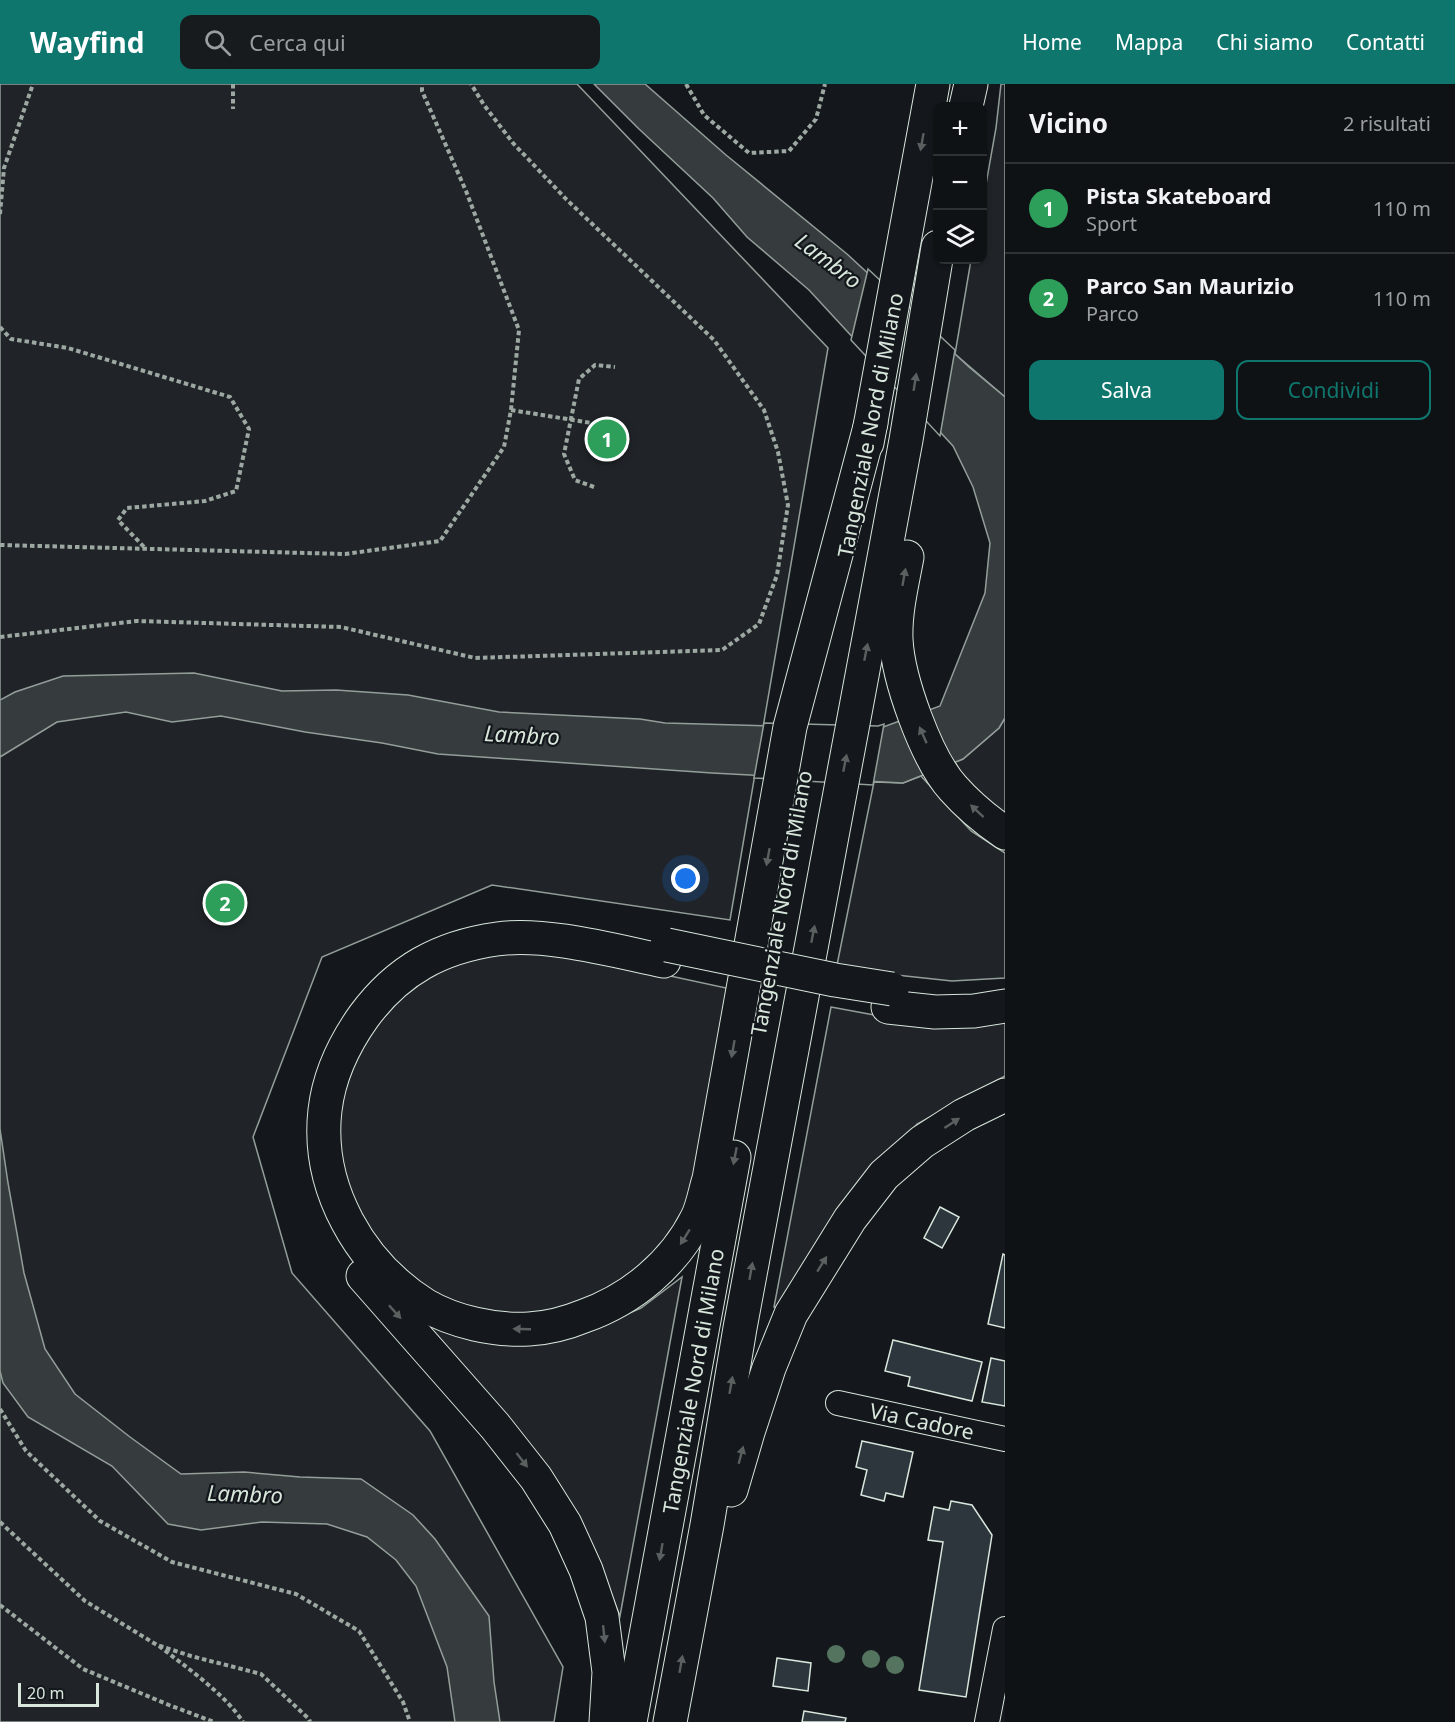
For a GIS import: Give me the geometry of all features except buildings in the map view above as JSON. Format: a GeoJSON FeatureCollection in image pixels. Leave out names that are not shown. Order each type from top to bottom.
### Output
{"type":"FeatureCollection","features":[{"type":"Feature","properties":{"kind":"highway","name":"Tangenziale Nord di Milano"},"geometry":{"type":"LineString","coordinates":[[630,1722],[788,805],[790,726],[807,703],[871,423],[933,84]]}},
{"type":"Feature","properties":{"kind":"highway","name":"Tangenziale Nord di Milano"},"geometry":{"type":"LineString","coordinates":[[670,1722],[835,817],[856,709],[916,443],[944,264]]}},
{"type":"Feature","properties":{"kind":"highway"},"geometry":{"type":"LineString","coordinates":[[916,443],[896,639],[901,677],[917,722],[933,757],[951,786],[982,817],[1005,833]]}},
{"type":"Feature","properties":{"kind":"highway"},"geometry":{"type":"LineString","coordinates":[[666,953],[529,938],[499,939],[463,945],[432,957],[403,975],[378,998],[357,1027],[330,1083],[325,1110],[325,1138],[332,1187],[343,1215],[357,1239],[399,1286],[427,1306],[456,1318],[492,1327],[530,1329],[566,1323],[600,1311],[627,1295],[658,1271],[681,1245],[698,1216],[709,1179],[788,805]]}},
{"type":"Feature","properties":{"kind":"highway"},"geometry":{"type":"LineString","coordinates":[[606,1722],[609,1672],[602,1617],[586,1570],[565,1524],[536,1478],[495,1426],[355,1268],[326,1220],[316,1192],[307,1138],[314,1082],[324,1051],[352,1002],[371,980],[396,959],[425,940],[486,924],[528,920],[569,925],[834,998],[890,998],[975,994],[1005,990]]}},
{"type":"Feature","properties":{"kind":"highway"},"geometry":{"type":"LineString","coordinates":[[890,998],[934,1012],[974,1011],[1005,1006]]}},
{"type":"Feature","properties":{"kind":"highway"},"geometry":{"type":"LineString","coordinates":[[707,1525],[733,1487],[769,1368],[791,1314],[850,1219],[884,1175],[922,1142],[964,1115],[1005,1095]]}},
{"type":"Feature","properties":{"kind":"street","name":"Via Cadore"},"geometry":{"type":"LineString","coordinates":[[838,1403],[1005,1439]]}},
{"type":"Feature","properties":{"kind":"street"},"geometry":{"type":"LineString","coordinates":[[987,1722],[1005,1629]]}},
{"type":"Feature","properties":{"kind":"path"},"geometry":{"type":"LineString","coordinates":[[0,214],[4,168],[33,84]]}},
{"type":"Feature","properties":{"kind":"path"},"geometry":{"type":"LineString","coordinates":[[233,84],[233,109]]}},
{"type":"Feature","properties":{"kind":"path"},"geometry":{"type":"LineString","coordinates":[[0,545],[345,554],[441,541],[504,447],[511,410],[519,330],[466,190],[422,91],[422,84]]}},
{"type":"Feature","properties":{"kind":"path"},"geometry":{"type":"LineString","coordinates":[[0,637],[137,621],[340,627],[475,658],[722,650],[759,624],[777,575],[788,505],[778,452],[764,410],[714,340],[543,175],[513,143],[471,84]]}},
{"type":"Feature","properties":{"kind":"path"},"geometry":{"type":"LineString","coordinates":[[687,84],[704,115],[749,153],[789,151],[816,119],[825,84]]}},
{"type":"Feature","properties":{"kind":"path"},"geometry":{"type":"LineString","coordinates":[[0,327],[11,339],[68,348],[230,397],[249,429],[236,491],[205,501],[128,507],[118,520],[146,549]]}},
{"type":"Feature","properties":{"kind":"path"},"geometry":{"type":"LineString","coordinates":[[594,487],[575,480],[564,453],[579,379],[595,365],[615,367]]}},
{"type":"Feature","properties":{"kind":"path"},"geometry":{"type":"LineString","coordinates":[[511,410],[598,424]]}},
{"type":"Feature","properties":{"kind":"path"},"geometry":{"type":"LineString","coordinates":[[0,1410],[26,1451],[100,1521],[172,1562],[296,1594],[359,1631],[404,1702],[410,1722]]}},
{"type":"Feature","properties":{"kind":"path"},"geometry":{"type":"LineString","coordinates":[[0,1522],[85,1601],[157,1645],[210,1688],[237,1713],[243,1722]]}},
{"type":"Feature","properties":{"kind":"path"},"geometry":{"type":"LineString","coordinates":[[0,1605],[83,1669],[214,1722]]}},
{"type":"Feature","properties":{"kind":"path"},"geometry":{"type":"LineString","coordinates":[[157,1645],[261,1674],[310,1722]]}},
{"type":"Feature","properties":{"kind":"shaded area"},"geometry":{"type":"Polygon","coordinates":[[[0,84],[577,84],[828,348],[730,920],[492,885],[322,957],[253,1137],[292,1273],[430,1431],[563,1667],[554,1722],[0,1722],[0,84]]]}},
{"type":"Feature","properties":{"kind":"shaded area"},"geometry":{"type":"Polygon","coordinates":[[[1001,84],[1005,84],[1005,397],[955,354],[970,264],[987,264],[987,179],[1001,84]]]}},
{"type":"Feature","properties":{"kind":"shaded area"},"geometry":{"type":"Polygon","coordinates":[[[1005,718],[1005,821],[964,778],[955,762],[963,759],[999,728],[1005,718]]]}},
{"type":"Feature","properties":{"kind":"shaded area"},"geometry":{"type":"Polygon","coordinates":[[[921,776],[971,831],[1005,853],[1005,978],[952,981],[837,965],[874,782],[903,783],[921,776]]]}},
{"type":"Feature","properties":{"kind":"shaded area"},"geometry":{"type":"Polygon","coordinates":[[[509,953],[559,955],[731,989],[692,1195],[656,1258],[579,1307],[515,1316],[466,1312],[390,1266],[343,1180],[337,1089],[354,1053],[407,990],[441,969],[477,958],[509,953]]]}},
{"type":"Feature","properties":{"kind":"shaded area"},"geometry":{"type":"Polygon","coordinates":[[[831,1007],[885,1017],[1005,1018],[1005,1076],[917,1124],[881,1163],[781,1310],[774,1307],[831,1007]]]}},
{"type":"Feature","properties":{"kind":"shaded area"},"geometry":{"type":"Polygon","coordinates":[[[682,1277],[620,1616],[596,1556],[428,1330],[433,1325],[593,1329],[641,1308],[682,1277]]]}},
{"type":"Feature","properties":{"kind":"water","name":"Lambro"},"geometry":{"type":"Polygon","coordinates":[[[594,84],[645,84],[726,155],[847,254],[969,367],[1005,397],[1005,718],[999,728],[963,759],[903,783],[712,773],[438,754],[221,716],[172,722],[126,712],[57,722],[0,757],[0,700],[15,692],[63,676],[194,673],[282,691],[336,690],[408,695],[499,712],[640,719],[665,723],[878,729],[940,706],[985,593],[990,543],[973,487],[953,446],[809,290],[747,237],[713,198],[594,84]]]}},
{"type":"Feature","properties":{"kind":"water","name":"Lambro"},"geometry":{"type":"Polygon","coordinates":[[[0,1129],[24,1273],[45,1349],[75,1394],[181,1474],[244,1472],[361,1479],[413,1515],[435,1539],[489,1616],[494,1682],[500,1722],[455,1722],[447,1667],[416,1586],[396,1560],[367,1537],[327,1524],[262,1522],[201,1530],[168,1524],[112,1466],[28,1417],[3,1383],[0,1371],[0,1129]]]}},
{"type":"Feature","properties":{"kind":"pier"},"geometry":{"type":"Polygon","coordinates":[[[868,269],[955,350],[940,436],[851,340],[868,269]]]}},
{"type":"Feature","properties":{"kind":"pier"},"geometry":{"type":"Polygon","coordinates":[[[764,723],[878,726],[884,724],[873,785],[754,778],[764,723]]]}},
{"type":"Feature","properties":{"kind":"place","name":"Pista Skateboard"},"geometry":{"type":"Point","coordinates":[607,439]}},
{"type":"Feature","properties":{"kind":"place","name":"Parco San Maurizio"},"geometry":{"type":"Point","coordinates":[225,903]}}]}
